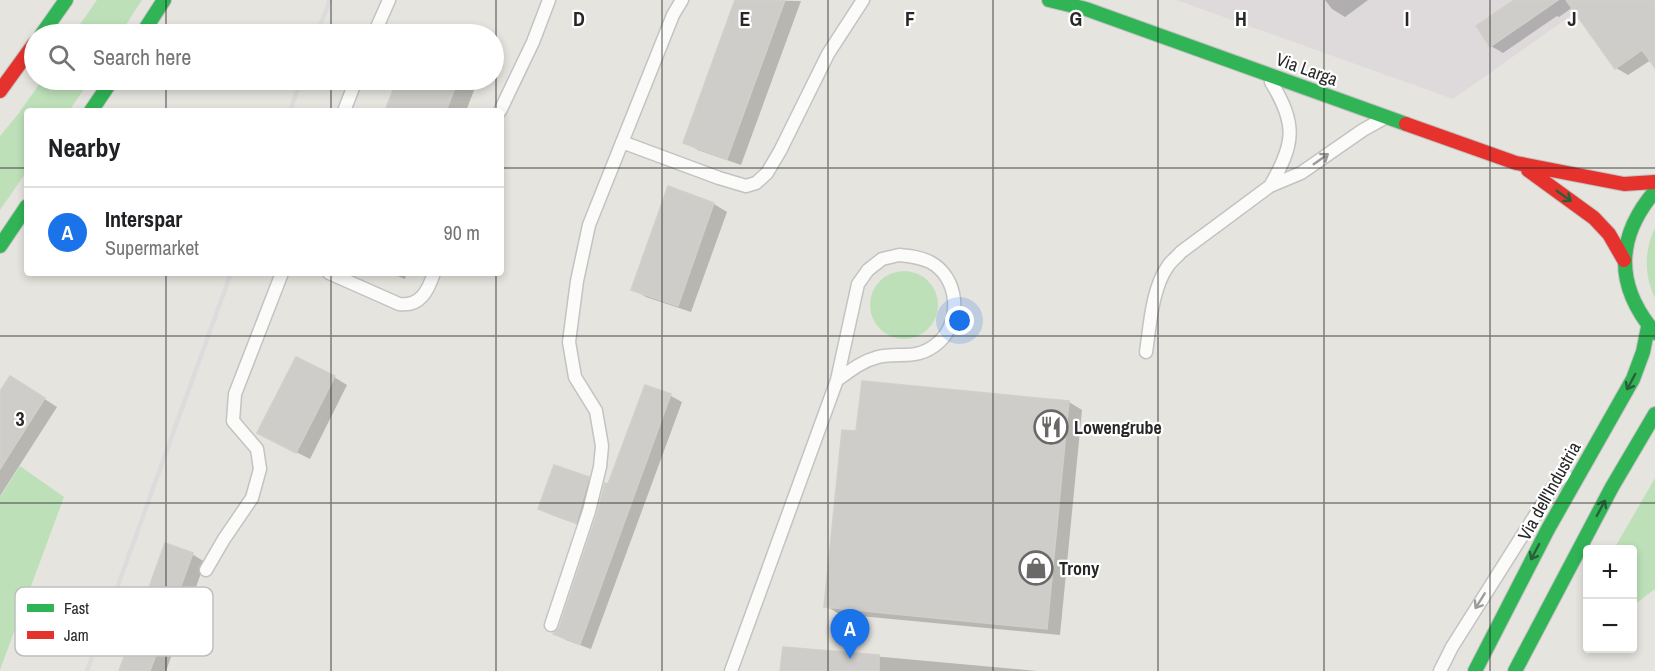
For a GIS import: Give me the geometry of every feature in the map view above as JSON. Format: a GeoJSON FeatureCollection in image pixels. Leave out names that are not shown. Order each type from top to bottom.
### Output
{"type":"FeatureCollection","features":[{"type":"Feature","properties":{"kind":"street"},"geometry":{"type":"LineString","coordinates":[[49,24],[66,0]]}},
{"type":"Feature","properties":{"kind":"street"},"geometry":{"type":"LineString","coordinates":[[148,24],[164,0]]}},
{"type":"Feature","properties":{"kind":"street","name":"Via Larga"},"geometry":{"type":"LineString","coordinates":[[1049,0],[1086,9],[1516,163],[1624,184],[1655,182]]}},
{"type":"Feature","properties":{"kind":"street","name":"Via Larga"},"geometry":{"type":"LineString","coordinates":[[1068,0],[1086,9]]}},
{"type":"Feature","properties":{"kind":"street"},"geometry":{"type":"LineString","coordinates":[[0,91],[24,58]]}},
{"type":"Feature","properties":{"kind":"street"},"geometry":{"type":"LineString","coordinates":[[93,108],[105,90]]}},
{"type":"Feature","properties":{"kind":"street","name":"Via Larga"},"geometry":{"type":"LineString","coordinates":[[1516,163],[1594,218],[1609,234],[1624,260]]}},
{"type":"Feature","properties":{"kind":"street"},"geometry":{"type":"LineString","coordinates":[[1652,330],[1635,307],[1626,284],[1624,260],[1627,238],[1635,216],[1655,191]]}},
{"type":"Feature","properties":{"kind":"street"},"geometry":{"type":"LineString","coordinates":[[0,246],[24,210]]}},
{"type":"Feature","properties":{"kind":"street","name":"Via dell'Industria"},"geometry":{"type":"LineString","coordinates":[[1474,671],[1548,529],[1633,379],[1652,330]]}},
{"type":"Feature","properties":{"kind":"street"},"geometry":{"type":"LineString","coordinates":[[1515,671],[1612,487],[1655,414]]}},
{"type":"Feature","properties":{"kind":"lane"},"geometry":{"type":"LineString","coordinates":[[378,24],[389,0]]}},
{"type":"Feature","properties":{"kind":"lane"},"geometry":{"type":"LineString","coordinates":[[501,108],[533,42],[549,0]]}},
{"type":"Feature","properties":{"kind":"lane"},"geometry":{"type":"LineString","coordinates":[[552,625],[589,510],[600,467],[602,446],[596,411],[575,378],[569,342],[577,281],[589,225],[673,15],[682,0]]}},
{"type":"Feature","properties":{"kind":"lane"},"geometry":{"type":"LineString","coordinates":[[622,142],[719,178],[746,186],[756,183],[767,173],[780,151],[828,54],[862,0]]}},
{"type":"Feature","properties":{"kind":"lane"},"geometry":{"type":"LineString","coordinates":[[1266,73],[1282,100],[1290,129],[1283,164],[1270,186]]}},
{"type":"Feature","properties":{"kind":"lane"},"geometry":{"type":"LineString","coordinates":[[345,108],[352,90]]}},
{"type":"Feature","properties":{"kind":"lane"},"geometry":{"type":"LineString","coordinates":[[1146,352],[1160,280],[1168,265],[1181,252],[1270,186],[1301,173],[1387,116]]}},
{"type":"Feature","properties":{"kind":"lane"},"geometry":{"type":"LineString","coordinates":[[730,671],[837,380],[858,284],[868,270],[882,259],[899,255],[917,256],[933,263],[945,276],[953,292],[955,309],[950,326],[940,341],[926,351],[909,356],[891,355],[875,358],[858,365],[837,380]]}},
{"type":"Feature","properties":{"kind":"lane"},"geometry":{"type":"LineString","coordinates":[[206,570],[252,498],[260,470],[257,449],[233,421],[235,394],[281,276]]}},
{"type":"Feature","properties":{"kind":"lane"},"geometry":{"type":"LineString","coordinates":[[336,276],[399,304],[408,305],[418,300],[430,286],[433,276]]}},
{"type":"Feature","properties":{"kind":"lane"},"geometry":{"type":"LineString","coordinates":[[1440,671],[1452,646],[1553,487],[1600,435]]}},
{"type":"Feature","properties":{"kind":"shaded area"},"geometry":{"type":"Polygon","coordinates":[[[1176,0],[1593,0],[1453,99],[1176,0]]]}},
{"type":"Feature","properties":{"kind":"green space"},"geometry":{"type":"Polygon","coordinates":[[[97,0],[142,0],[126,24],[80,24],[97,0]]]}},
{"type":"Feature","properties":{"kind":"green space"},"geometry":{"type":"Polygon","coordinates":[[[35,90],[83,90],[71,108],[24,108],[24,175],[0,210],[0,136],[35,90]]]}},
{"type":"Feature","properties":{"kind":"green space"},"geometry":{"type":"Polygon","coordinates":[[[1655,228],[1655,298],[1647,272],[1647,254],[1655,228]]]}},
{"type":"Feature","properties":{"kind":"green space"},"geometry":{"type":"Polygon","coordinates":[[[904,271],[917,274],[928,281],[935,292],[938,305],[935,318],[928,329],[917,336],[904,339],[891,336],[880,329],[873,318],[870,305],[873,292],[880,281],[891,274],[904,271]]]}},
{"type":"Feature","properties":{"kind":"green space"},"geometry":{"type":"Polygon","coordinates":[[[20,466],[64,497],[31,587],[15,587],[15,629],[0,670],[0,497],[20,466]]]}},
{"type":"Feature","properties":{"kind":"green space"},"geometry":{"type":"Polygon","coordinates":[[[1655,478],[1655,589],[1637,603],[1637,545],[1616,545],[1655,478]]]}},
{"type":"Feature","properties":{"kind":"building"},"geometry":{"type":"Polygon","coordinates":[[[735,0],[785,0],[727,159],[683,143],[735,0]]]}},
{"type":"Feature","properties":{"kind":"building"},"geometry":{"type":"Polygon","coordinates":[[[1514,0],[1558,0],[1490,47],[1476,26],[1514,0]]]}},
{"type":"Feature","properties":{"kind":"building"},"geometry":{"type":"Polygon","coordinates":[[[1566,0],[1655,0],[1655,68],[1642,50],[1615,69],[1566,0]]]}},
{"type":"Feature","properties":{"kind":"building"},"geometry":{"type":"Polygon","coordinates":[[[393,90],[454,90],[447,108],[386,108],[393,90]]]}},
{"type":"Feature","properties":{"kind":"building"},"geometry":{"type":"Polygon","coordinates":[[[668,186],[714,203],[678,306],[631,290],[668,186]]]}},
{"type":"Feature","properties":{"kind":"building"},"geometry":{"type":"Polygon","coordinates":[[[296,357],[335,376],[296,453],[257,433],[296,357]]]}},
{"type":"Feature","properties":{"kind":"building"},"geometry":{"type":"Polygon","coordinates":[[[10,376],[45,398],[0,469],[0,391],[10,376]]]}},
{"type":"Feature","properties":{"kind":"building"},"geometry":{"type":"Polygon","coordinates":[[[862,381],[1069,401],[1047,629],[824,607],[842,430],[856,431],[862,381]]]}},
{"type":"Feature","properties":{"kind":"building"},"geometry":{"type":"Polygon","coordinates":[[[645,385],[671,394],[580,644],[553,634],[559,628],[605,483],[608,484],[645,385]]]}},
{"type":"Feature","properties":{"kind":"building"},"geometry":{"type":"Polygon","coordinates":[[[554,465],[589,477],[576,523],[538,509],[554,465]]]}},
{"type":"Feature","properties":{"kind":"building"},"geometry":{"type":"Polygon","coordinates":[[[165,543],[193,553],[181,587],[149,587],[165,543]]]}},
{"type":"Feature","properties":{"kind":"building"},"geometry":{"type":"Polygon","coordinates":[[[783,647],[879,655],[879,671],[780,671],[783,647]]]}},
{"type":"Feature","properties":{"kind":"building"},"geometry":{"type":"Polygon","coordinates":[[[124,656],[155,656],[150,671],[119,671],[124,656]]]}},
{"type":"Feature","properties":{"kind":"railway"},"geometry":{"type":"LineString","coordinates":[[321,24],[330,0]]}},
{"type":"Feature","properties":{"kind":"railway"},"geometry":{"type":"LineString","coordinates":[[291,108],[297,90]]}},
{"type":"Feature","properties":{"kind":"railway"},"geometry":{"type":"LineString","coordinates":[[117,587],[230,276]]}},
{"type":"Feature","properties":{"kind":"railway"},"geometry":{"type":"LineString","coordinates":[[87,671],[92,656]]}},
{"type":"Feature","properties":{"kind":"traffic: fast"},"geometry":{"type":"LineString","coordinates":[[49,24],[66,0]]}},
{"type":"Feature","properties":{"kind":"traffic: fast"},"geometry":{"type":"LineString","coordinates":[[148,24],[164,0]]}},
{"type":"Feature","properties":{"kind":"traffic: fast"},"geometry":{"type":"LineString","coordinates":[[1049,0],[1086,9],[1406,124]]}},
{"type":"Feature","properties":{"kind":"traffic: fast"},"geometry":{"type":"LineString","coordinates":[[93,108],[105,90]]}},
{"type":"Feature","properties":{"kind":"traffic: fast"},"geometry":{"type":"LineString","coordinates":[[1655,191],[1632,226],[1625,262],[1632,298],[1655,333]]}},
{"type":"Feature","properties":{"kind":"traffic: fast"},"geometry":{"type":"LineString","coordinates":[[0,246],[24,210]]}},
{"type":"Feature","properties":{"kind":"traffic: fast"},"geometry":{"type":"LineString","coordinates":[[1475,671],[1548,529],[1633,379],[1643,352],[1648,327]]}},
{"type":"Feature","properties":{"kind":"traffic: fast"},"geometry":{"type":"LineString","coordinates":[[1515,671],[1612,487],[1655,414]]}},
{"type":"Feature","properties":{"kind":"traffic: jam"},"geometry":{"type":"LineString","coordinates":[[0,91],[24,58]]}},
{"type":"Feature","properties":{"kind":"traffic: jam"},"geometry":{"type":"LineString","coordinates":[[1406,124],[1516,163],[1624,184],[1655,182]]}},
{"type":"Feature","properties":{"kind":"traffic: jam"},"geometry":{"type":"LineString","coordinates":[[1528,170],[1594,218],[1609,234],[1624,260]]}},
{"type":"Feature","properties":{"kind":"place","name":"Lowengrube"},"geometry":{"type":"Point","coordinates":[1051,427]}},
{"type":"Feature","properties":{"kind":"place","name":"Trony"},"geometry":{"type":"Point","coordinates":[1036,568]}},
{"type":"Feature","properties":{"kind":"place","name":"Interspar"},"geometry":{"type":"Point","coordinates":[850,659]}}]}
